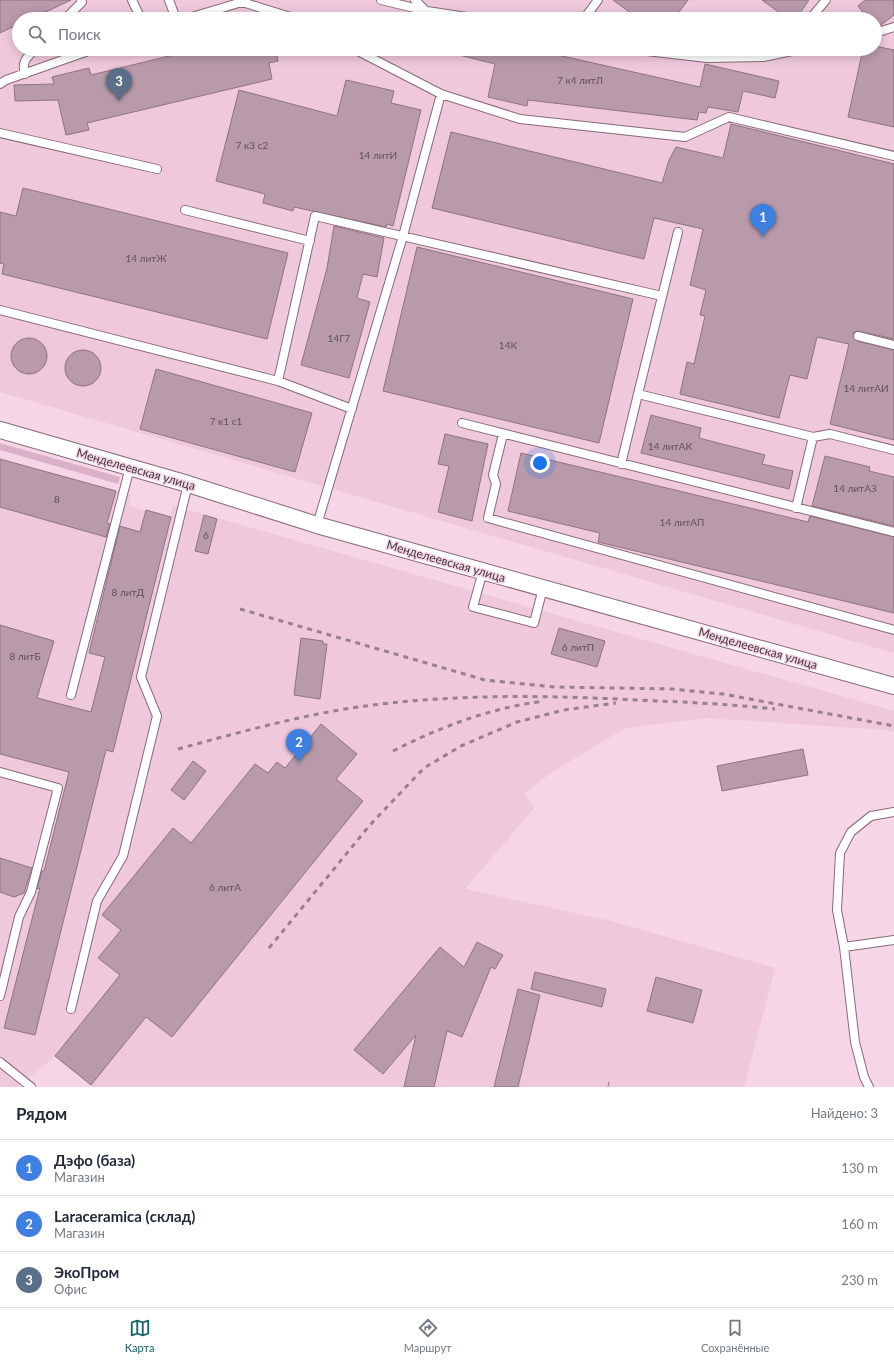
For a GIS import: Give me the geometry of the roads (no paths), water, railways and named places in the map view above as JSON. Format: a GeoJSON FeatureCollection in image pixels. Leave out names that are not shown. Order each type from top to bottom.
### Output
{"type":"FeatureCollection","features":[{"type":"Feature","properties":{"kind":"street","name":"Менделеевская улица"},"geometry":{"type":"LineString","coordinates":[[0,430],[188,484],[317,525],[894,686]]}},
{"type":"Feature","properties":{"kind":"lane"},"geometry":{"type":"LineString","coordinates":[[72,12],[82,2],[81,0]]}},
{"type":"Feature","properties":{"kind":"lane"},"geometry":{"type":"LineString","coordinates":[[132,0],[138,12]]}},
{"type":"Feature","properties":{"kind":"lane"},"geometry":{"type":"LineString","coordinates":[[168,0],[173,12]]}},
{"type":"Feature","properties":{"kind":"lane"},"geometry":{"type":"LineString","coordinates":[[381,0],[434,12]]}},
{"type":"Feature","properties":{"kind":"lane"},"geometry":{"type":"LineString","coordinates":[[415,0],[427,11]]}},
{"type":"Feature","properties":{"kind":"lane"},"geometry":{"type":"LineString","coordinates":[[589,12],[598,0]]}},
{"type":"Feature","properties":{"kind":"lane"},"geometry":{"type":"LineString","coordinates":[[816,12],[826,0]]}},
{"type":"Feature","properties":{"kind":"lane"},"geometry":{"type":"LineString","coordinates":[[208,12],[242,2],[274,12]]}},
{"type":"Feature","properties":{"kind":"lane"},"geometry":{"type":"LineString","coordinates":[[882,31],[894,27]]}},
{"type":"Feature","properties":{"kind":"lane"},"geometry":{"type":"LineString","coordinates":[[25,74],[23,66],[24,61],[29,56]]}},
{"type":"Feature","properties":{"kind":"lane"},"geometry":{"type":"LineString","coordinates":[[0,84],[75,56]]}},
{"type":"Feature","properties":{"kind":"lane"},"geometry":{"type":"LineString","coordinates":[[368,56],[441,94],[520,119],[684,137],[729,117],[894,156]]}},
{"type":"Feature","properties":{"kind":"lane"},"geometry":{"type":"LineString","coordinates":[[690,56],[707,58],[768,56]]}},
{"type":"Feature","properties":{"kind":"lane"},"geometry":{"type":"LineString","coordinates":[[317,525],[403,236],[441,94]]}},
{"type":"Feature","properties":{"kind":"lane"},"geometry":{"type":"LineString","coordinates":[[0,133],[157,169]]}},
{"type":"Feature","properties":{"kind":"lane"},"geometry":{"type":"LineString","coordinates":[[185,210],[310,241]]}},
{"type":"Feature","properties":{"kind":"lane"},"geometry":{"type":"LineString","coordinates":[[278,381],[315,216],[662,296]]}},
{"type":"Feature","properties":{"kind":"lane"},"geometry":{"type":"LineString","coordinates":[[622,464],[678,232]]}},
{"type":"Feature","properties":{"kind":"lane"},"geometry":{"type":"LineString","coordinates":[[0,310],[278,381],[352,409]]}},
{"type":"Feature","properties":{"kind":"lane"},"geometry":{"type":"LineString","coordinates":[[858,336],[894,345]]}},
{"type":"Feature","properties":{"kind":"lane"},"geometry":{"type":"LineString","coordinates":[[638,394],[813,437],[830,434],[894,450]]}},
{"type":"Feature","properties":{"kind":"lane"},"geometry":{"type":"LineString","coordinates":[[462,424],[894,532]]}},
{"type":"Feature","properties":{"kind":"lane"},"geometry":{"type":"LineString","coordinates":[[503,434],[493,475],[496,484],[488,518],[894,630]]}},
{"type":"Feature","properties":{"kind":"lane"},"geometry":{"type":"LineString","coordinates":[[796,508],[813,437]]}},
{"type":"Feature","properties":{"kind":"lane"},"geometry":{"type":"LineString","coordinates":[[71,695],[130,467]]}},
{"type":"Feature","properties":{"kind":"lane"},"geometry":{"type":"LineString","coordinates":[[71,1009],[97,901],[123,856],[157,716],[141,677],[188,484]]}},
{"type":"Feature","properties":{"kind":"lane"},"geometry":{"type":"LineString","coordinates":[[483,571],[474,606],[534,623],[543,588]]}},
{"type":"Feature","properties":{"kind":"lane"},"geometry":{"type":"LineString","coordinates":[[0,772],[58,788],[30,892],[19,917],[0,996]]}},
{"type":"Feature","properties":{"kind":"lane"},"geometry":{"type":"LineString","coordinates":[[869,1087],[864,1077],[855,1042],[844,947],[837,910],[840,853],[851,832],[871,816],[894,812]]}},
{"type":"Feature","properties":{"kind":"lane"},"geometry":{"type":"LineString","coordinates":[[844,947],[894,940]]}},
{"type":"Feature","properties":{"kind":"lane"},"geometry":{"type":"LineString","coordinates":[[0,1062],[31,1087]]}},
{"type":"Feature","properties":{"kind":"tram line"},"geometry":{"type":"LineString","coordinates":[[608,1087],[609,1082]]}},
{"type":"Feature","properties":{"kind":"railway"},"geometry":{"type":"LineString","coordinates":[[240,609],[485,680],[554,687],[672,689],[723,694],[894,726]]}},
{"type":"Feature","properties":{"kind":"railway"},"geometry":{"type":"LineString","coordinates":[[178,749],[267,725],[312,715],[358,707],[427,700],[497,697],[567,697],[706,703],[775,709]]}},
{"type":"Feature","properties":{"kind":"railway"},"geometry":{"type":"LineString","coordinates":[[393,751],[447,726],[504,708],[544,701]]}},
{"type":"Feature","properties":{"kind":"railway"},"geometry":{"type":"LineString","coordinates":[[269,948],[370,825],[424,768],[461,746],[517,722],[564,710],[616,703]]}},
{"type":"Feature","properties":{"kind":"place","name":"ЭкоПром"},"geometry":{"type":"Point","coordinates":[119,101]}},
{"type":"Feature","properties":{"kind":"place","name":"Дэфо (база)"},"geometry":{"type":"Point","coordinates":[763,237]}},
{"type":"Feature","properties":{"kind":"place","name":"Laraceramica (склад)"},"geometry":{"type":"Point","coordinates":[299,762]}}]}
